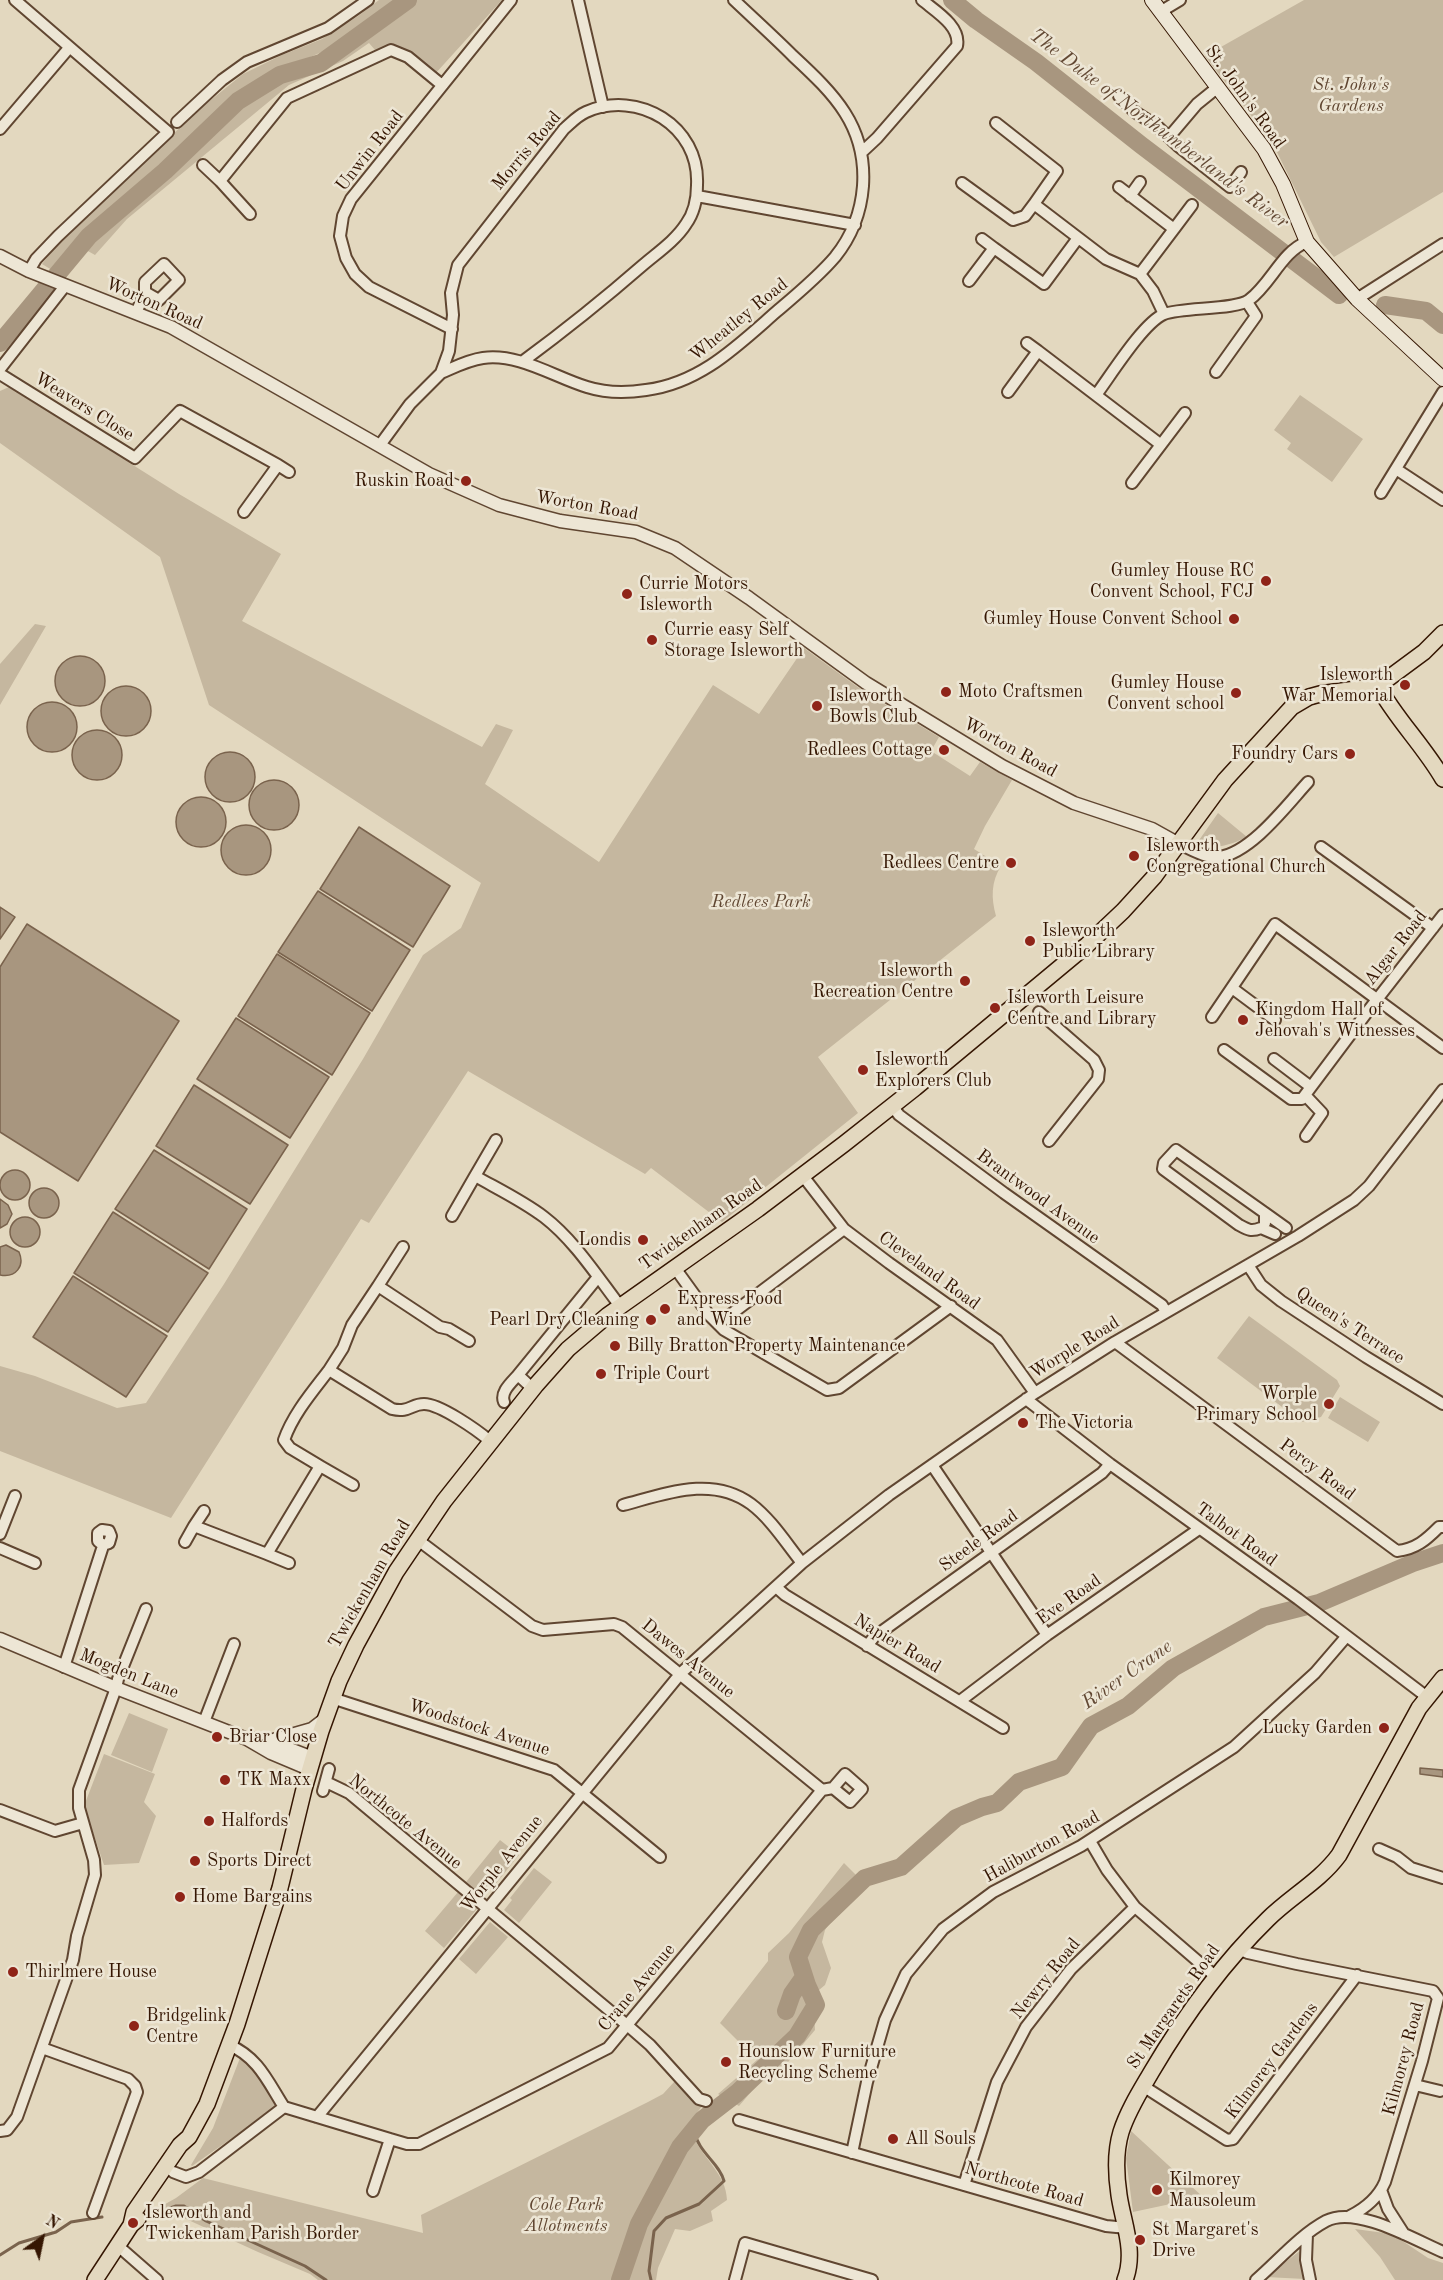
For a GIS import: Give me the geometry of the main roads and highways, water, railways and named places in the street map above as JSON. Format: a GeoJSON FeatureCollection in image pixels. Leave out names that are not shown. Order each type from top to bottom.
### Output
{"type":"FeatureCollection","features":[{"type":"Feature","properties":{"kind":"main road","name":"St. John's Road"},"geometry":{"type":"LineString","coordinates":[[1152,0],[1264,149],[1283,184],[1301,244],[1443,379]]}},
{"type":"Feature","properties":{"kind":"main road","name":"Twickenham Road"},"geometry":{"type":"LineString","coordinates":[[130,2225],[134,2212],[180,2145],[189,2137],[207,2104],[229,2045],[280,1888],[311,1764],[326,1717],[353,1650],[375,1608],[417,1540],[444,1501],[532,1389],[568,1349],[620,1306],[803,1176],[892,1107],[1021,1001],[1105,928],[1154,877],[1225,780],[1292,707],[1309,697],[1320,694],[1378,686],[1424,652],[1443,633]]}},
{"type":"Feature","properties":{"kind":"main road"},"geometry":{"type":"LineString","coordinates":[[1378,686],[1385,699],[1425,750],[1443,779]]}},
{"type":"Feature","properties":{"kind":"main road","name":"St Margarets Road"},"geometry":{"type":"LineString","coordinates":[[1125,2280],[1129,2257],[1127,2228],[1118,2188],[1118,2145],[1128,2114],[1164,2051],[1215,1976],[1270,1917],[1334,1862],[1426,1697],[1443,1678]]}},
{"type":"Feature","properties":{"kind":"main road","name":"Twickenham Road"},"geometry":{"type":"LineString","coordinates":[[130,2225],[142,2216],[173,2172],[187,2150],[189,2137]]}},
{"type":"Feature","properties":{"kind":"main road"},"geometry":{"type":"LineString","coordinates":[[95,2280],[130,2225]]}},
{"type":"Feature","properties":{"kind":"waterway","name":"The Duke of Northumberland's River"},"geometry":{"type":"LineString","coordinates":[[0,343],[89,236],[165,171],[238,101],[280,75],[321,63],[408,0]]}},
{"type":"Feature","properties":{"kind":"waterway","name":"The Duke of Northumberland's River"},"geometry":{"type":"LineString","coordinates":[[952,0],[1339,295]]}},
{"type":"Feature","properties":{"kind":"waterway","name":"The Duke of Northumberland's River"},"geometry":{"type":"LineString","coordinates":[[1385,305],[1426,311],[1443,325]]}},
{"type":"Feature","properties":{"kind":"waterway","name":"River Crane"},"geometry":{"type":"LineString","coordinates":[[620,2280],[639,2224],[680,2147],[702,2120],[737,2093],[797,2036],[816,2005],[798,1957],[811,1930],[865,1878],[901,1867],[956,1818],[997,1803],[1019,1782],[1062,1767],[1091,1726],[1128,1706],[1173,1668],[1264,1617],[1319,1603],[1413,1563],[1443,1553]]}},
{"type":"Feature","properties":{"kind":"waterway"},"geometry":{"type":"LineString","coordinates":[[786,2011],[792,1994],[804,1977]]}},
{"type":"Feature","properties":{"kind":"waterway"},"geometry":{"type":"LineString","coordinates":[[651,2280],[649,2271],[654,2231],[666,2218],[699,2204],[724,2181],[718,2168],[700,2145],[694,2130]]}},
{"type":"Feature","properties":{"kind":"waterway"},"geometry":{"type":"LineString","coordinates":[[153,2214],[176,2206],[184,2206],[206,2221],[305,2266],[326,2280]]}},
{"type":"Feature","properties":{"kind":"waterway"},"geometry":{"type":"LineString","coordinates":[[0,2255],[19,2243],[56,2232],[71,2222],[102,2217]]}},
{"type":"Feature","properties":{"kind":"place","name":"Ruskin Road"},"geometry":{"type":"Point","coordinates":[466,481]}},
{"type":"Feature","properties":{"kind":"place","name":"Gumley House RC Convent School, FCJ"},"geometry":{"type":"Point","coordinates":[1266,581]}},
{"type":"Feature","properties":{"kind":"place","name":"Currie Motors Isleworth"},"geometry":{"type":"Point","coordinates":[627,594]}},
{"type":"Feature","properties":{"kind":"place","name":"Gumley House Convent School"},"geometry":{"type":"Point","coordinates":[1234,619]}},
{"type":"Feature","properties":{"kind":"place","name":"Currie easy Self Storage Isleworth"},"geometry":{"type":"Point","coordinates":[652,640]}},
{"type":"Feature","properties":{"kind":"place","name":"Isleworth War Memorial"},"geometry":{"type":"Point","coordinates":[1405,685]}},
{"type":"Feature","properties":{"kind":"place","name":"Moto Craftsmen"},"geometry":{"type":"Point","coordinates":[946,692]}},
{"type":"Feature","properties":{"kind":"place","name":"Gumley House Convent school"},"geometry":{"type":"Point","coordinates":[1236,693]}},
{"type":"Feature","properties":{"kind":"place","name":"Isleworth Bowls Club"},"geometry":{"type":"Point","coordinates":[817,706]}},
{"type":"Feature","properties":{"kind":"place","name":"Redlees Cottage"},"geometry":{"type":"Point","coordinates":[944,750]}},
{"type":"Feature","properties":{"kind":"place","name":"Foundry Cars"},"geometry":{"type":"Point","coordinates":[1350,754]}},
{"type":"Feature","properties":{"kind":"place","name":"Isleworth Congregational Church"},"geometry":{"type":"Point","coordinates":[1134,856]}},
{"type":"Feature","properties":{"kind":"place","name":"Redlees Centre"},"geometry":{"type":"Point","coordinates":[1011,863]}},
{"type":"Feature","properties":{"kind":"place","name":"Isleworth Public Library"},"geometry":{"type":"Point","coordinates":[1030,941]}},
{"type":"Feature","properties":{"kind":"place","name":"Isleworth Recreation Centre"},"geometry":{"type":"Point","coordinates":[965,981]}},
{"type":"Feature","properties":{"kind":"place","name":"Isleworth Leisure Centre and Library"},"geometry":{"type":"Point","coordinates":[995,1008]}},
{"type":"Feature","properties":{"kind":"place","name":"Kingdom Hall of Jehovah's Witnesses"},"geometry":{"type":"Point","coordinates":[1243,1020]}},
{"type":"Feature","properties":{"kind":"place","name":"Isleworth Explorers Club"},"geometry":{"type":"Point","coordinates":[863,1070]}},
{"type":"Feature","properties":{"kind":"place","name":"Londis"},"geometry":{"type":"Point","coordinates":[643,1240]}},
{"type":"Feature","properties":{"kind":"place","name":"Express Food and Wine"},"geometry":{"type":"Point","coordinates":[665,1309]}},
{"type":"Feature","properties":{"kind":"place","name":"Pearl Dry Cleaning"},"geometry":{"type":"Point","coordinates":[651,1320]}},
{"type":"Feature","properties":{"kind":"place","name":"Billy Bratton Property Maintenance"},"geometry":{"type":"Point","coordinates":[615,1346]}},
{"type":"Feature","properties":{"kind":"place","name":"Triple Court"},"geometry":{"type":"Point","coordinates":[601,1374]}},
{"type":"Feature","properties":{"kind":"place","name":"Worple Primary School"},"geometry":{"type":"Point","coordinates":[1329,1404]}},
{"type":"Feature","properties":{"kind":"place","name":"The Victoria"},"geometry":{"type":"Point","coordinates":[1023,1423]}},
{"type":"Feature","properties":{"kind":"place","name":"Lucky Garden"},"geometry":{"type":"Point","coordinates":[1384,1728]}},
{"type":"Feature","properties":{"kind":"place","name":"Briar Close"},"geometry":{"type":"Point","coordinates":[217,1737]}},
{"type":"Feature","properties":{"kind":"place","name":"TK Maxx"},"geometry":{"type":"Point","coordinates":[225,1780]}},
{"type":"Feature","properties":{"kind":"place","name":"Halfords"},"geometry":{"type":"Point","coordinates":[209,1821]}},
{"type":"Feature","properties":{"kind":"place","name":"Sports Direct"},"geometry":{"type":"Point","coordinates":[195,1861]}},
{"type":"Feature","properties":{"kind":"place","name":"Home Bargains"},"geometry":{"type":"Point","coordinates":[180,1897]}},
{"type":"Feature","properties":{"kind":"place","name":"Thirlmere House"},"geometry":{"type":"Point","coordinates":[13,1972]}},
{"type":"Feature","properties":{"kind":"place","name":"Bridgelink Centre"},"geometry":{"type":"Point","coordinates":[134,2026]}},
{"type":"Feature","properties":{"kind":"place","name":"Hounslow Furniture Recycling Scheme"},"geometry":{"type":"Point","coordinates":[726,2062]}},
{"type":"Feature","properties":{"kind":"place","name":"All Souls"},"geometry":{"type":"Point","coordinates":[893,2139]}},
{"type":"Feature","properties":{"kind":"place","name":"Kilmorey Mausoleum"},"geometry":{"type":"Point","coordinates":[1157,2190]}},
{"type":"Feature","properties":{"kind":"place","name":"Isleworth and Twickenham Parish Border"},"geometry":{"type":"Point","coordinates":[133,2223]}},
{"type":"Feature","properties":{"kind":"place","name":"St Margaret's Drive"},"geometry":{"type":"Point","coordinates":[1140,2240]}},
{"type":"Feature","properties":{"kind":"park label","name":"St. John's Gardens"},"geometry":{"type":"Point","coordinates":[1351,95]}},
{"type":"Feature","properties":{"kind":"park label","name":"Redlees Park"},"geometry":{"type":"Point","coordinates":[761,902]}},
{"type":"Feature","properties":{"kind":"park label","name":"Cole Park Allotments"},"geometry":{"type":"Point","coordinates":[566,2215]}}]}
